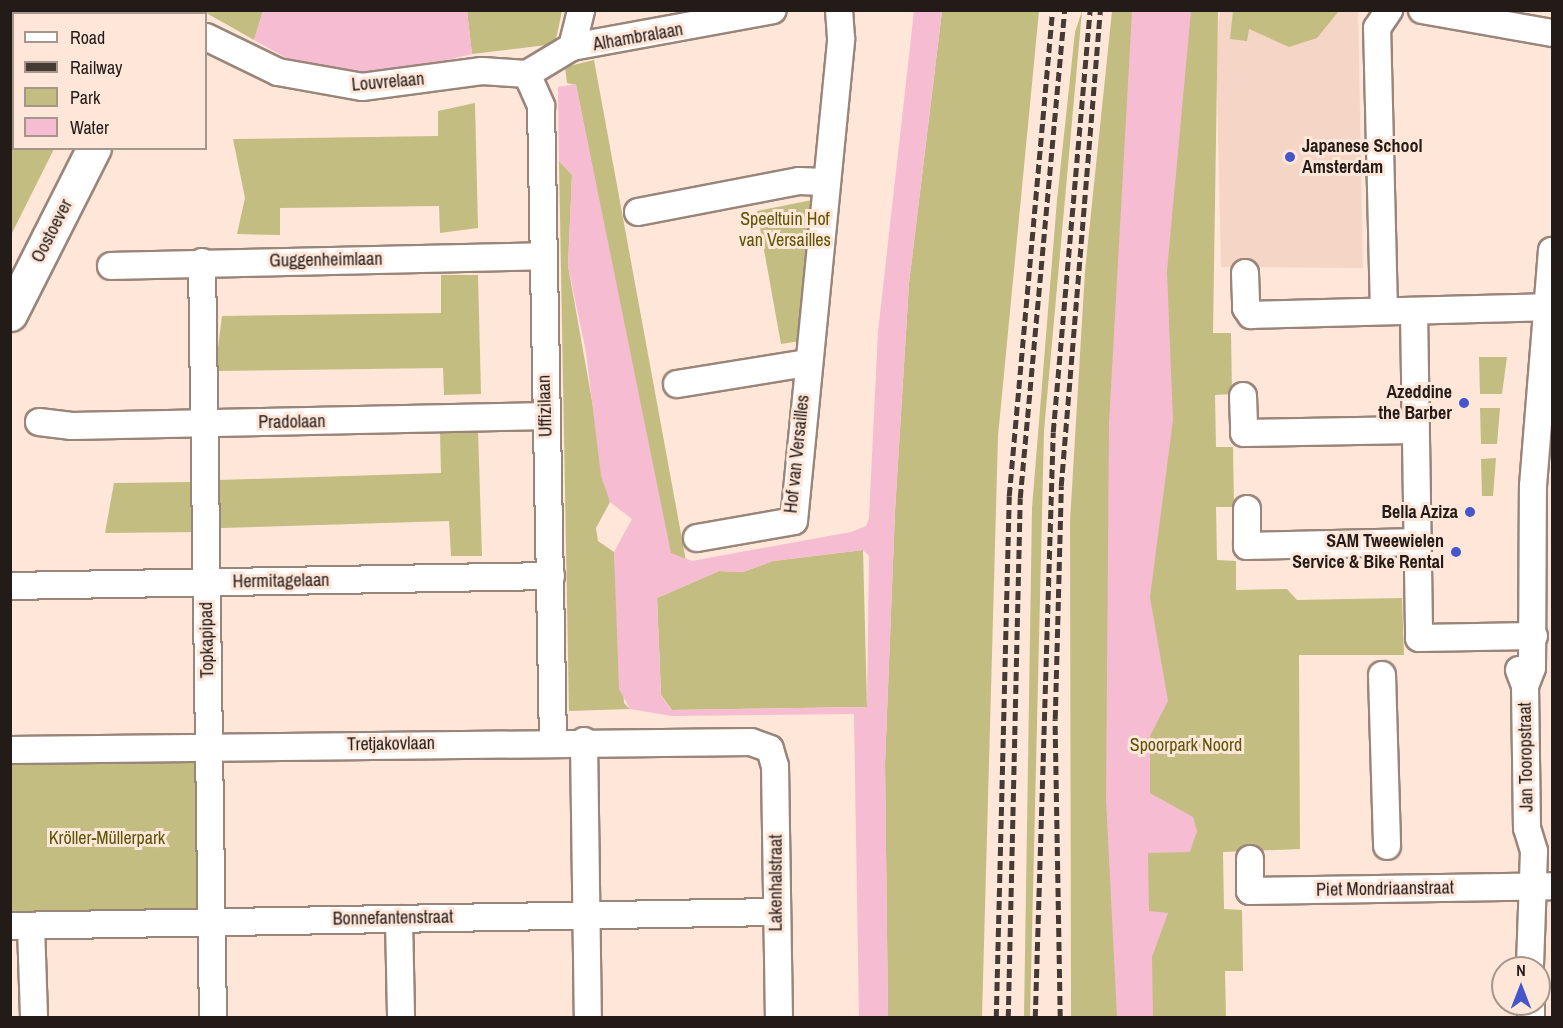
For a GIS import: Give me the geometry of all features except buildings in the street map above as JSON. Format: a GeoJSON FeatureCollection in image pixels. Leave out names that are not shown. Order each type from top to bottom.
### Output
{"type":"FeatureCollection","features":[{"type":"Feature","properties":{"kind":"main road","name":"Oostoever"},"geometry":{"type":"LineString","coordinates":[[10,314],[93,150]]}},
{"type":"Feature","properties":{"kind":"street"},"geometry":{"type":"LineString","coordinates":[[527,74],[572,47],[581,10]]}},
{"type":"Feature","properties":{"kind":"street","name":"Alhambralaan"},"geometry":{"type":"LineString","coordinates":[[572,47],[773,10]]}},
{"type":"Feature","properties":{"kind":"street","name":"Hof van Versailles"},"geometry":{"type":"LineString","coordinates":[[696,538],[794,521],[806,363],[841,38],[839,10]]}},
{"type":"Feature","properties":{"kind":"street"},"geometry":{"type":"LineString","coordinates":[[1384,311],[1377,28],[1389,10]]}},
{"type":"Feature","properties":{"kind":"street"},"geometry":{"type":"LineString","coordinates":[[1422,10],[1552,33]]}},
{"type":"Feature","properties":{"kind":"street","name":"Louvrelaan"},"geometry":{"type":"LineString","coordinates":[[207,37],[278,72],[322,84],[362,87],[482,71],[527,74]]}},
{"type":"Feature","properties":{"kind":"street","name":"Uffizilaan"},"geometry":{"type":"LineString","coordinates":[[527,74],[541,106],[545,416],[551,576],[553,741]]}},
{"type":"Feature","properties":{"kind":"street"},"geometry":{"type":"LineString","coordinates":[[638,212],[799,182],[825,182]]}},
{"type":"Feature","properties":{"kind":"street","name":"Jan Tooropstraat"},"geometry":{"type":"LineString","coordinates":[[1530,956],[1530,931],[1521,913],[1536,887],[1520,849],[1527,828],[1525,686],[1530,554],[1543,486],[1549,356],[1548,307],[1552,252]]}},
{"type":"Feature","properties":{"kind":"street","name":"Guggenheimlaan"},"geometry":{"type":"LineString","coordinates":[[111,266],[202,262],[542,256]]}},
{"type":"Feature","properties":{"kind":"street","name":"Topkapipad"},"geometry":{"type":"LineString","coordinates":[[202,262],[213,1017]]}},
{"type":"Feature","properties":{"kind":"street"},"geometry":{"type":"LineString","coordinates":[[1245,273],[1251,315],[1548,307]]}},
{"type":"Feature","properties":{"kind":"street"},"geometry":{"type":"LineString","coordinates":[[1414,311],[1419,638],[1527,636]]}},
{"type":"Feature","properties":{"kind":"street"},"geometry":{"type":"LineString","coordinates":[[677,384],[806,363]]}},
{"type":"Feature","properties":{"kind":"street"},"geometry":{"type":"LineString","coordinates":[[1243,396],[1244,432],[1415,430]]}},
{"type":"Feature","properties":{"kind":"street","name":"Pradolaan"},"geometry":{"type":"LineString","coordinates":[[39,422],[72,426],[545,416]]}},
{"type":"Feature","properties":{"kind":"street"},"geometry":{"type":"LineString","coordinates":[[1247,509],[1247,546],[1417,542]]}},
{"type":"Feature","properties":{"kind":"street","name":"Hermitagelaan"},"geometry":{"type":"LineString","coordinates":[[10,586],[551,576]]}},
{"type":"Feature","properties":{"kind":"street"},"geometry":{"type":"LineString","coordinates":[[1382,675],[1387,846]]}},
{"type":"Feature","properties":{"kind":"street","name":"Tretjakovlaan"},"geometry":{"type":"LineString","coordinates":[[10,750],[553,741],[751,742],[770,749]]}},
{"type":"Feature","properties":{"kind":"street"},"geometry":{"type":"LineString","coordinates":[[584,741],[588,1017]]}},
{"type":"Feature","properties":{"kind":"street","name":"Lakenhalstraat"},"geometry":{"type":"LineString","coordinates":[[770,749],[775,766],[778,1017]]}},
{"type":"Feature","properties":{"kind":"street","name":"Piet Mondriaanstraat"},"geometry":{"type":"LineString","coordinates":[[1250,859],[1250,891],[1536,887]]}},
{"type":"Feature","properties":{"kind":"street","name":"Bonnefantenstraat"},"geometry":{"type":"LineString","coordinates":[[21,926],[212,919],[399,919],[587,913],[775,912]]}},
{"type":"Feature","properties":{"kind":"street"},"geometry":{"type":"LineString","coordinates":[[399,919],[401,1017]]}},
{"type":"Feature","properties":{"kind":"street"},"geometry":{"type":"LineString","coordinates":[[21,926],[34,1017]]}},
{"type":"Feature","properties":{"kind":"shaded area","name":"Japanese School Amsterdam"},"geometry":{"type":"Polygon","coordinates":[[[1220,11],[1358,11],[1363,268],[1221,267],[1216,46],[1220,11]]]}},
{"type":"Feature","properties":{"kind":"green space"},"geometry":{"type":"Polygon","coordinates":[[[201,10],[263,11],[254,40],[201,10]]]}},
{"type":"Feature","properties":{"kind":"green space"},"geometry":{"type":"Polygon","coordinates":[[[1233,10],[1339,11],[1317,38],[1289,47],[1249,29],[1247,41],[1230,39],[1233,10]]]}},
{"type":"Feature","properties":{"kind":"green space"},"geometry":{"type":"Polygon","coordinates":[[[11,11],[124,11],[12,12],[12,150],[54,150],[11,235],[11,11]]]}},
{"type":"Feature","properties":{"kind":"green space"},"geometry":{"type":"Polygon","coordinates":[[[467,11],[562,11],[555,44],[472,54],[467,11]]]}},
{"type":"Feature","properties":{"kind":"green space"},"geometry":{"type":"Polygon","coordinates":[[[942,11],[1039,11],[998,436],[982,1017],[888,1018],[885,764],[895,511],[909,283],[942,11]]]}},
{"type":"Feature","properties":{"kind":"green space"},"geometry":{"type":"Polygon","coordinates":[[[1082,11],[1044,431],[1030,1017],[1024,1017],[1032,508],[1057,200],[1075,32],[1082,11]]]}},
{"type":"Feature","properties":{"kind":"green space","name":"Spoorpark Noord"},"geometry":{"type":"Polygon","coordinates":[[[1112,11],[1218,11],[1213,333],[1231,333],[1232,394],[1215,395],[1216,447],[1233,447],[1234,507],[1216,507],[1217,560],[1236,561],[1236,590],[1287,589],[1297,600],[1402,598],[1404,655],[1299,655],[1300,849],[1223,852],[1224,909],[1242,910],[1243,971],[1225,971],[1226,1017],[1071,1018],[1070,521],[1085,271],[1112,11]]]}},
{"type":"Feature","properties":{"kind":"green space"},"geometry":{"type":"Polygon","coordinates":[[[594,60],[686,561],[671,553],[666,539],[576,85],[567,83],[565,67],[594,60]]]}},
{"type":"Feature","properties":{"kind":"green space"},"geometry":{"type":"Polygon","coordinates":[[[475,103],[478,228],[440,233],[439,206],[280,208],[280,235],[237,234],[245,198],[233,139],[438,136],[438,111],[475,103]]]}},
{"type":"Feature","properties":{"kind":"green space"},"geometry":{"type":"Polygon","coordinates":[[[559,161],[572,175],[568,266],[610,502],[596,528],[598,541],[614,552],[624,703],[630,709],[569,711],[559,161]]]}},
{"type":"Feature","properties":{"kind":"green space","name":"Speeltuin Hof van Versailles"},"geometry":{"type":"Polygon","coordinates":[[[812,200],[800,341],[781,344],[757,211],[812,200]]]}},
{"type":"Feature","properties":{"kind":"green space"},"geometry":{"type":"Polygon","coordinates":[[[441,275],[478,275],[481,394],[444,395],[443,368],[215,371],[222,316],[441,313],[441,275]]]}},
{"type":"Feature","properties":{"kind":"green space"},"geometry":{"type":"Polygon","coordinates":[[[1479,357],[1507,357],[1502,394],[1480,394],[1479,357]]]}},
{"type":"Feature","properties":{"kind":"green space"},"geometry":{"type":"Polygon","coordinates":[[[1480,408],[1500,408],[1497,444],[1481,444],[1480,408]]]}},
{"type":"Feature","properties":{"kind":"green space"},"geometry":{"type":"Polygon","coordinates":[[[478,430],[482,556],[451,556],[449,521],[221,528],[219,480],[441,473],[440,432],[478,430]]]}},
{"type":"Feature","properties":{"kind":"green space"},"geometry":{"type":"Polygon","coordinates":[[[1496,458],[1493,496],[1482,496],[1481,459],[1496,458]]]}},
{"type":"Feature","properties":{"kind":"green space"},"geometry":{"type":"Polygon","coordinates":[[[191,482],[199,532],[105,533],[114,483],[191,482]]]}},
{"type":"Feature","properties":{"kind":"green space"},"geometry":{"type":"Polygon","coordinates":[[[863,550],[867,707],[672,710],[661,695],[657,598],[719,571],[743,572],[773,561],[863,550]]]}},
{"type":"Feature","properties":{"kind":"green space","name":"Kröller-Müllerpark"},"geometry":{"type":"Polygon","coordinates":[[[10,756],[199,759],[196,914],[10,911],[10,756]]]}},
{"type":"Feature","properties":{"kind":"water"},"geometry":{"type":"Polygon","coordinates":[[[11,10],[64,11],[12,12],[11,101],[11,10]]]}},
{"type":"Feature","properties":{"kind":"water"},"geometry":{"type":"Polygon","coordinates":[[[467,10],[472,54],[410,69],[315,74],[254,40],[263,11],[467,10]]]}},
{"type":"Feature","properties":{"kind":"water"},"geometry":{"type":"Polygon","coordinates":[[[914,11],[942,11],[909,283],[895,511],[885,764],[888,1017],[859,1017],[854,714],[672,716],[630,709],[619,689],[614,552],[632,519],[610,502],[601,476],[586,352],[568,266],[572,175],[559,161],[558,87],[576,84],[671,553],[692,561],[851,532],[866,526],[869,518],[878,332],[914,11]],[[863,550],[773,561],[743,572],[719,571],[657,598],[661,696],[672,710],[867,707],[869,556],[863,550]]]}},
{"type":"Feature","properties":{"kind":"water"},"geometry":{"type":"Polygon","coordinates":[[[1132,11],[1191,11],[1167,271],[1173,420],[1150,597],[1168,701],[1150,736],[1150,793],[1193,817],[1197,831],[1190,852],[1148,853],[1149,911],[1168,913],[1152,957],[1153,1018],[1117,1017],[1106,799],[1109,423],[1132,11]]]}},
{"type":"Feature","properties":{"kind":"railway"},"geometry":{"type":"LineString","coordinates":[[996,1018],[1009,496],[1052,10]]}},
{"type":"Feature","properties":{"kind":"railway"},"geometry":{"type":"LineString","coordinates":[[1008,1018],[1020,498],[1064,10]]}},
{"type":"Feature","properties":{"kind":"railway"},"geometry":{"type":"LineString","coordinates":[[1035,1018],[1053,432],[1090,10]]}},
{"type":"Feature","properties":{"kind":"railway"},"geometry":{"type":"LineString","coordinates":[[1060,1018],[1055,719],[1061,486],[1100,10]]}},
{"type":"Feature","properties":{"kind":"place","name":"Japanese School Amsterdam"},"geometry":{"type":"Point","coordinates":[1290,157]}},
{"type":"Feature","properties":{"kind":"place","name":"Azeddine the Barber"},"geometry":{"type":"Point","coordinates":[1464,403]}},
{"type":"Feature","properties":{"kind":"place","name":"Bella Aziza"},"geometry":{"type":"Point","coordinates":[1470,512]}},
{"type":"Feature","properties":{"kind":"place","name":"SAM Tweewielen Service & Bike Rental"},"geometry":{"type":"Point","coordinates":[1456,552]}}]}
